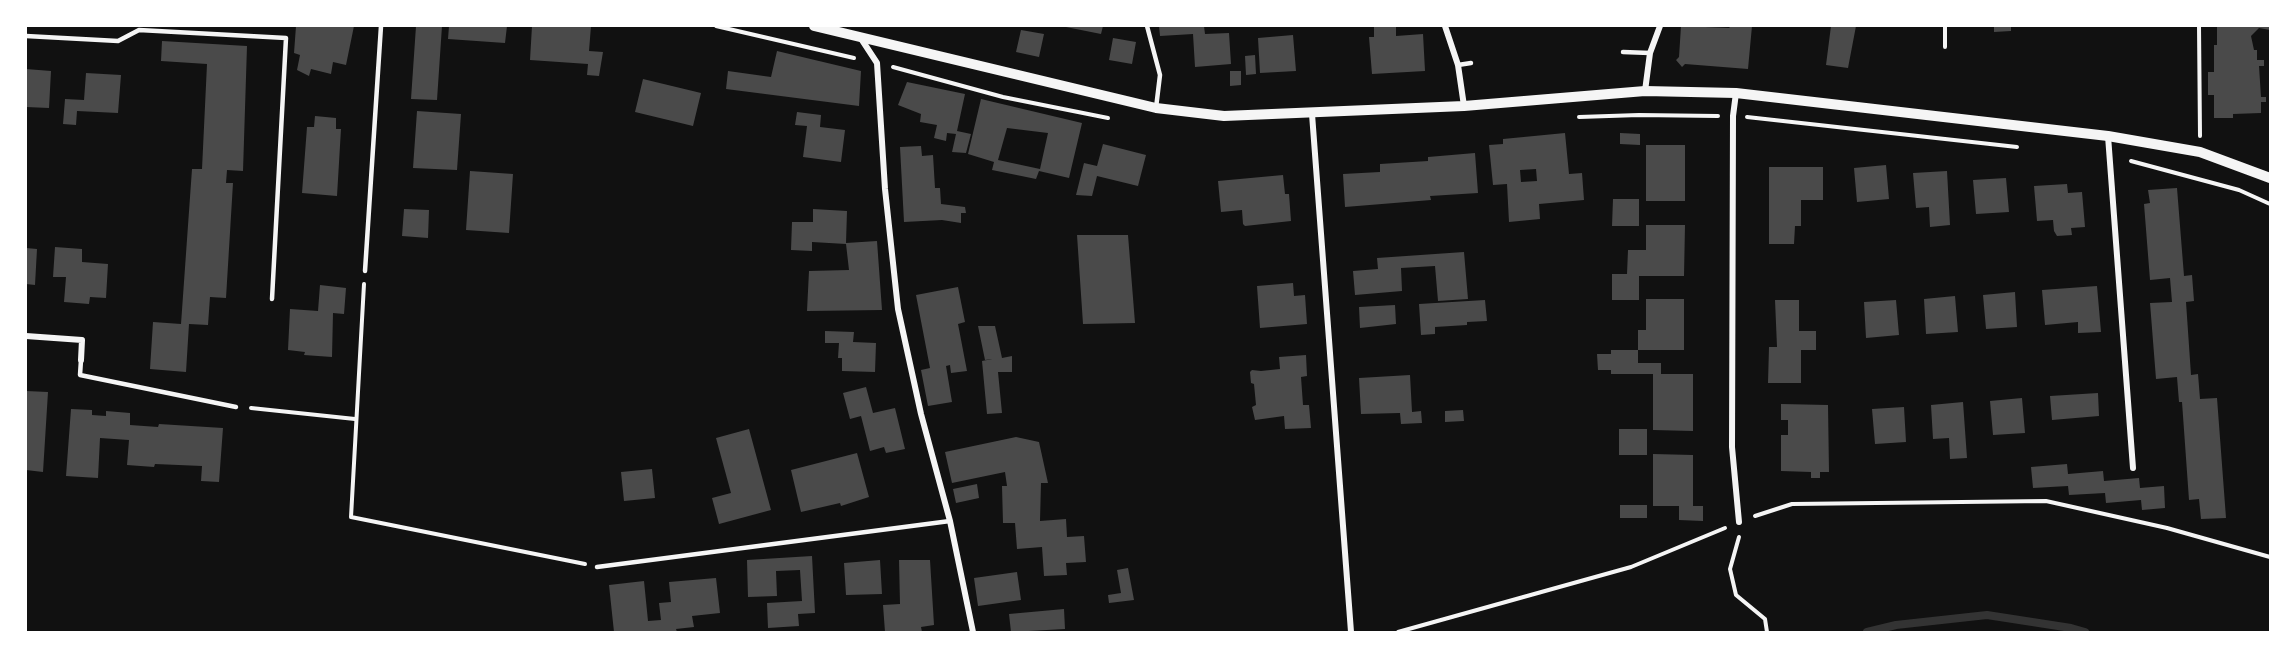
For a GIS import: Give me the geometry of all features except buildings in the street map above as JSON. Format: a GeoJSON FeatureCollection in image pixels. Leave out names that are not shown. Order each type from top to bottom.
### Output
{"type":"FeatureCollection","features":[{"type":"Feature","properties":{"kind":"street"},"geometry":{"type":"LineString","coordinates":[[814,26],[1156,108],[1224,116],[1464,106],[1645,91],[1736,93],[2108,136],[2200,152],[2271,178]]}},
{"type":"Feature","properties":{"kind":"street"},"geometry":{"type":"LineString","coordinates":[[854,26],[877,63],[885,189],[898,309],[921,414],[950,521],[973,633]]}},
{"type":"Feature","properties":{"kind":"street"},"geometry":{"type":"LineString","coordinates":[[1445,26],[1458,65],[1464,106]]}},
{"type":"Feature","properties":{"kind":"street"},"geometry":{"type":"LineString","coordinates":[[1645,91],[1650,53],[1660,26]]}},
{"type":"Feature","properties":{"kind":"street"},"geometry":{"type":"LineString","coordinates":[[1736,93],[1732,116],[1732,447],[1739,522]]}},
{"type":"Feature","properties":{"kind":"street"},"geometry":{"type":"LineString","coordinates":[[1312,114],[1351,633]]}},
{"type":"Feature","properties":{"kind":"street"},"geometry":{"type":"LineString","coordinates":[[2108,136],[2133,468]]}},
{"type":"Feature","properties":{"kind":"street"},"geometry":{"type":"LineString","coordinates":[[26,336],[82,340],[81,360]]}},
{"type":"Feature","properties":{"kind":"lane"},"geometry":{"type":"LineString","coordinates":[[365,271],[381,26]]}},
{"type":"Feature","properties":{"kind":"lane"},"geometry":{"type":"LineString","coordinates":[[1147,26],[1160,75],[1156,108]]}},
{"type":"Feature","properties":{"kind":"lane"},"geometry":{"type":"LineString","coordinates":[[26,36],[118,42],[139,30],[286,38],[272,299]]}},
{"type":"Feature","properties":{"kind":"lane"},"geometry":{"type":"LineString","coordinates":[[1623,52],[1650,53]]}},
{"type":"Feature","properties":{"kind":"lane"},"geometry":{"type":"LineString","coordinates":[[1458,65],[1471,63]]}},
{"type":"Feature","properties":{"kind":"lane"},"geometry":{"type":"LineString","coordinates":[[81,360],[80,375],[236,407]]}},
{"type":"Feature","properties":{"kind":"lane"},"geometry":{"type":"LineString","coordinates":[[597,567],[950,521]]}},
{"type":"Feature","properties":{"kind":"path"},"geometry":{"type":"LineString","coordinates":[[1945,26],[1946,47]]}},
{"type":"Feature","properties":{"kind":"path"},"geometry":{"type":"LineString","coordinates":[[2199,26],[2200,152]]}},
{"type":"Feature","properties":{"kind":"path"},"geometry":{"type":"LineString","coordinates":[[365,271],[351,517],[597,567]]}},
{"type":"Feature","properties":{"kind":"path"},"geometry":{"type":"LineString","coordinates":[[236,407],[355,419]]}},
{"type":"Feature","properties":{"kind":"path"},"geometry":{"type":"LineString","coordinates":[[1398,633],[1631,567],[1739,522],[1792,504],[2046,501],[2167,528],[2271,557]]}},
{"type":"Feature","properties":{"kind":"path"},"geometry":{"type":"LineString","coordinates":[[1739,522],[1739,540],[1730,569],[1736,595],[1765,619],[1767,633]]}},
{"type":"Feature","properties":{"kind":"waterway"},"geometry":{"type":"LineString","coordinates":[[1867,632],[1896,625],[1987,615],[2085,632]]}}]}
